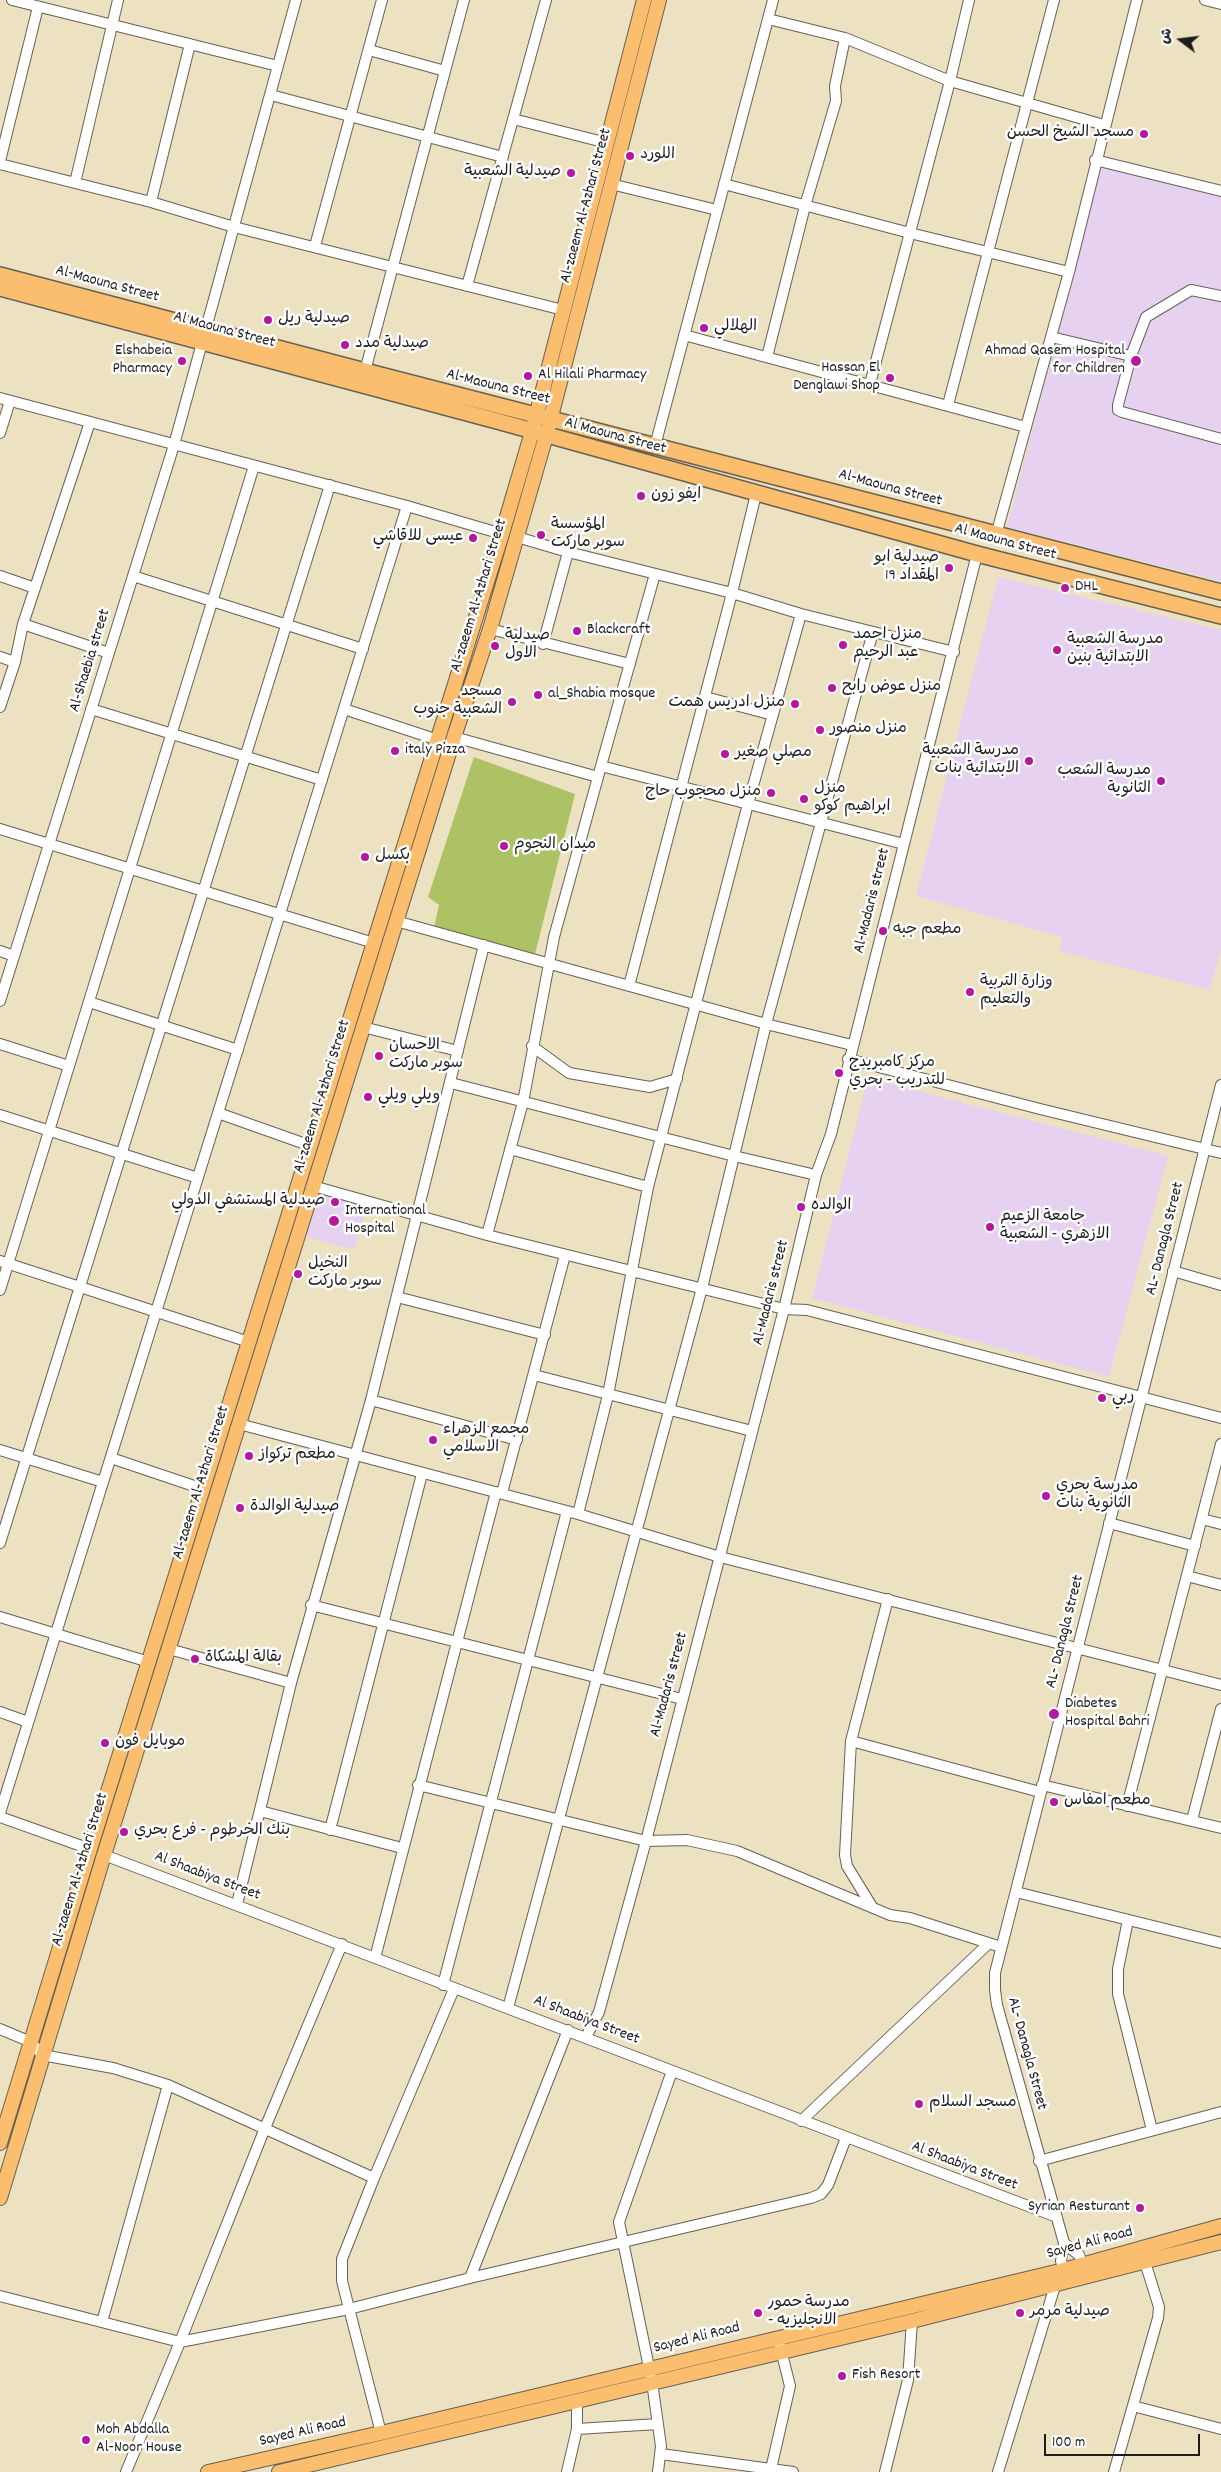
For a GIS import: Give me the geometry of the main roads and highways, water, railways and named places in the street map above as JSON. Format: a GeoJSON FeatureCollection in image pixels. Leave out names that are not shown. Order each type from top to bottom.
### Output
{"type":"FeatureCollection","features":[{"type":"Feature","properties":{"kind":"highway","name":"Al-Maouna Street"},"geometry":{"type":"LineString","coordinates":[[0,274],[203,336],[365,372],[1221,592]]}},
{"type":"Feature","properties":{"kind":"highway","name":"Al Maouna Street"},"geometry":{"type":"LineString","coordinates":[[0,288],[203,336],[539,434],[756,494],[977,554],[1221,616]]}},
{"type":"Feature","properties":{"kind":"main road","name":"Al-zaeem Al-Azhari Street"},"geometry":{"type":"LineString","coordinates":[[0,2198],[104,1855],[396,921],[490,629],[517,537],[543,417],[563,310],[644,0]]}},
{"type":"Feature","properties":{"kind":"main road","name":"Al-zaeem Al-Azhari Street"},"geometry":{"type":"LineString","coordinates":[[543,417],[611,184],[659,0]]}},
{"type":"Feature","properties":{"kind":"main road","name":"Al-zaeem Al-Azhari Street"},"geometry":{"type":"LineString","coordinates":[[0,2143],[90,1849],[502,534],[539,434]]}},
{"type":"Feature","properties":{"kind":"main road","name":"Sayed Ali Road"},"geometry":{"type":"LineString","coordinates":[[208,2472],[651,2376],[782,2351],[912,2321],[1072,2282],[1085,2271],[1221,2226]]}},
{"type":"Feature","properties":{"kind":"main road","name":"Sayed Ali Road"},"geometry":{"type":"LineString","coordinates":[[279,2472],[577,2400],[778,2337],[1064,2270],[1085,2271],[1145,2262],[1221,2242]]}},
{"type":"Feature","properties":{"kind":"place","name":"مسجد الشيخ الحسن"},"geometry":{"type":"Point","coordinates":[1144,134]}},
{"type":"Feature","properties":{"kind":"place","name":"اللورد"},"geometry":{"type":"Point","coordinates":[630,156]}},
{"type":"Feature","properties":{"kind":"place","name":"صيدلية الشعبية"},"geometry":{"type":"Point","coordinates":[571,173]}},
{"type":"Feature","properties":{"kind":"place","name":"صيدلية ريل"},"geometry":{"type":"Point","coordinates":[268,320]}},
{"type":"Feature","properties":{"kind":"place","name":"الهلالي"},"geometry":{"type":"Point","coordinates":[704,328]}},
{"type":"Feature","properties":{"kind":"place","name":"صيدلية مدد"},"geometry":{"type":"Point","coordinates":[345,345]}},
{"type":"Feature","properties":{"kind":"place","name":"Elshabeia Pharmacy"},"geometry":{"type":"Point","coordinates":[182,361]}},
{"type":"Feature","properties":{"kind":"place","name":"Ahmad Qasem Hospital for Children"},"geometry":{"type":"Point","coordinates":[1136,361]}},
{"type":"Feature","properties":{"kind":"place","name":"Al Hilali Pharmacy"},"geometry":{"type":"Point","coordinates":[528,376]}},
{"type":"Feature","properties":{"kind":"place","name":"Hassan El Denglawi Shop"},"geometry":{"type":"Point","coordinates":[890,378]}},
{"type":"Feature","properties":{"kind":"place","name":"ايفو زون"},"geometry":{"type":"Point","coordinates":[641,496]}},
{"type":"Feature","properties":{"kind":"place","name":"المؤسسة سوبر ماركت"},"geometry":{"type":"Point","coordinates":[541,535]}},
{"type":"Feature","properties":{"kind":"place","name":"عيسى للاقاشي"},"geometry":{"type":"Point","coordinates":[473,538]}},
{"type":"Feature","properties":{"kind":"place","name":"صيدلية ابو المقداد 19"},"geometry":{"type":"Point","coordinates":[949,568]}},
{"type":"Feature","properties":{"kind":"place","name":"DHL"},"geometry":{"type":"Point","coordinates":[1065,588]}},
{"type":"Feature","properties":{"kind":"place","name":"Blackcraft"},"geometry":{"type":"Point","coordinates":[577,631]}},
{"type":"Feature","properties":{"kind":"place","name":"منزل احمد عبد الرحيم"},"geometry":{"type":"Point","coordinates":[843,645]}},
{"type":"Feature","properties":{"kind":"place","name":"صيدلية الاول"},"geometry":{"type":"Point","coordinates":[495,646]}},
{"type":"Feature","properties":{"kind":"place","name":"مدرسة الشعبية الابتدائية بنين"},"geometry":{"type":"Point","coordinates":[1057,650]}},
{"type":"Feature","properties":{"kind":"place","name":"منزل عوض رابح"},"geometry":{"type":"Point","coordinates":[832,688]}},
{"type":"Feature","properties":{"kind":"place","name":"al_Shabia mosque"},"geometry":{"type":"Point","coordinates":[538,695]}},
{"type":"Feature","properties":{"kind":"place","name":"مسجد الشعبية جنوب"},"geometry":{"type":"Point","coordinates":[512,702]}},
{"type":"Feature","properties":{"kind":"place","name":"منزل ادريس همت"},"geometry":{"type":"Point","coordinates":[795,704]}},
{"type":"Feature","properties":{"kind":"place","name":"منزل منصور"},"geometry":{"type":"Point","coordinates":[820,730]}},
{"type":"Feature","properties":{"kind":"place","name":"italy Pizza"},"geometry":{"type":"Point","coordinates":[395,751]}},
{"type":"Feature","properties":{"kind":"place","name":"مصلي صغير"},"geometry":{"type":"Point","coordinates":[725,754]}},
{"type":"Feature","properties":{"kind":"place","name":"مدرسة الشعبية الابتدائية بنات"},"geometry":{"type":"Point","coordinates":[1029,761]}},
{"type":"Feature","properties":{"kind":"place","name":"مدرسة الشعب الثانوية"},"geometry":{"type":"Point","coordinates":[1161,781]}},
{"type":"Feature","properties":{"kind":"place","name":"منزل محجوب حاج"},"geometry":{"type":"Point","coordinates":[771,793]}},
{"type":"Feature","properties":{"kind":"place","name":"منزل ابراهيم كوكو"},"geometry":{"type":"Point","coordinates":[804,799]}},
{"type":"Feature","properties":{"kind":"place","name":"ميدان النجوم"},"geometry":{"type":"Point","coordinates":[504,846]}},
{"type":"Feature","properties":{"kind":"place","name":"بكسل"},"geometry":{"type":"Point","coordinates":[365,857]}},
{"type":"Feature","properties":{"kind":"place","name":"مطعم جبه"},"geometry":{"type":"Point","coordinates":[883,931]}},
{"type":"Feature","properties":{"kind":"place","name":"وزارة التربية والتعليم"},"geometry":{"type":"Point","coordinates":[970,992]}},
{"type":"Feature","properties":{"kind":"place","name":"الاحسان سوبر ماركت"},"geometry":{"type":"Point","coordinates":[379,1056]}},
{"type":"Feature","properties":{"kind":"place","name":"مركز كامبريدج للتدريب - بحري"},"geometry":{"type":"Point","coordinates":[839,1073]}},
{"type":"Feature","properties":{"kind":"place","name":"ويلي ويلي"},"geometry":{"type":"Point","coordinates":[368,1097]}},
{"type":"Feature","properties":{"kind":"place","name":"صيدلية المستشفي الدولي"},"geometry":{"type":"Point","coordinates":[335,1202]}},
{"type":"Feature","properties":{"kind":"place","name":"الوالده"},"geometry":{"type":"Point","coordinates":[801,1207]}},
{"type":"Feature","properties":{"kind":"place","name":"International Hospital"},"geometry":{"type":"Point","coordinates":[334,1221]}},
{"type":"Feature","properties":{"kind":"place","name":"جامعة الزعيم الازهري - الشعبية"},"geometry":{"type":"Point","coordinates":[990,1227]}},
{"type":"Feature","properties":{"kind":"place","name":"النخيل سوبر ماركت"},"geometry":{"type":"Point","coordinates":[298,1274]}},
{"type":"Feature","properties":{"kind":"place","name":"ربي"},"geometry":{"type":"Point","coordinates":[1102,1398]}},
{"type":"Feature","properties":{"kind":"place","name":"مجمع الزهراء الاسلامي"},"geometry":{"type":"Point","coordinates":[433,1440]}},
{"type":"Feature","properties":{"kind":"place","name":"مطعم تركواز"},"geometry":{"type":"Point","coordinates":[249,1456]}},
{"type":"Feature","properties":{"kind":"place","name":"مدرسة بحري الثانوية بنات"},"geometry":{"type":"Point","coordinates":[1046,1496]}},
{"type":"Feature","properties":{"kind":"place","name":"صيدلية الوالدة"},"geometry":{"type":"Point","coordinates":[240,1508]}},
{"type":"Feature","properties":{"kind":"place","name":"بقالة المشكاة"},"geometry":{"type":"Point","coordinates":[195,1659]}},
{"type":"Feature","properties":{"kind":"place","name":"Diabetes Hospital Bahri"},"geometry":{"type":"Point","coordinates":[1054,1714]}},
{"type":"Feature","properties":{"kind":"place","name":"موبايل فون"},"geometry":{"type":"Point","coordinates":[105,1743]}},
{"type":"Feature","properties":{"kind":"place","name":"مطعم امفاس"},"geometry":{"type":"Point","coordinates":[1054,1802]}},
{"type":"Feature","properties":{"kind":"place","name":"بنك الخرطوم - فرع بحري"},"geometry":{"type":"Point","coordinates":[124,1832]}},
{"type":"Feature","properties":{"kind":"place","name":"مسجد السلام"},"geometry":{"type":"Point","coordinates":[919,2104]}},
{"type":"Feature","properties":{"kind":"place","name":"Syrian Resturant"},"geometry":{"type":"Point","coordinates":[1140,2208]}},
{"type":"Feature","properties":{"kind":"place","name":"مدرسة حمور - الانجليزيه"},"geometry":{"type":"Point","coordinates":[758,2313]}},
{"type":"Feature","properties":{"kind":"place","name":"صيدلية مرمر"},"geometry":{"type":"Point","coordinates":[1020,2313]}},
{"type":"Feature","properties":{"kind":"place","name":"Fish Resort"},"geometry":{"type":"Point","coordinates":[842,2376]}},
{"type":"Feature","properties":{"kind":"place","name":"Moh Abdalla Al-Noor House"},"geometry":{"type":"Point","coordinates":[86,2440]}}]}
